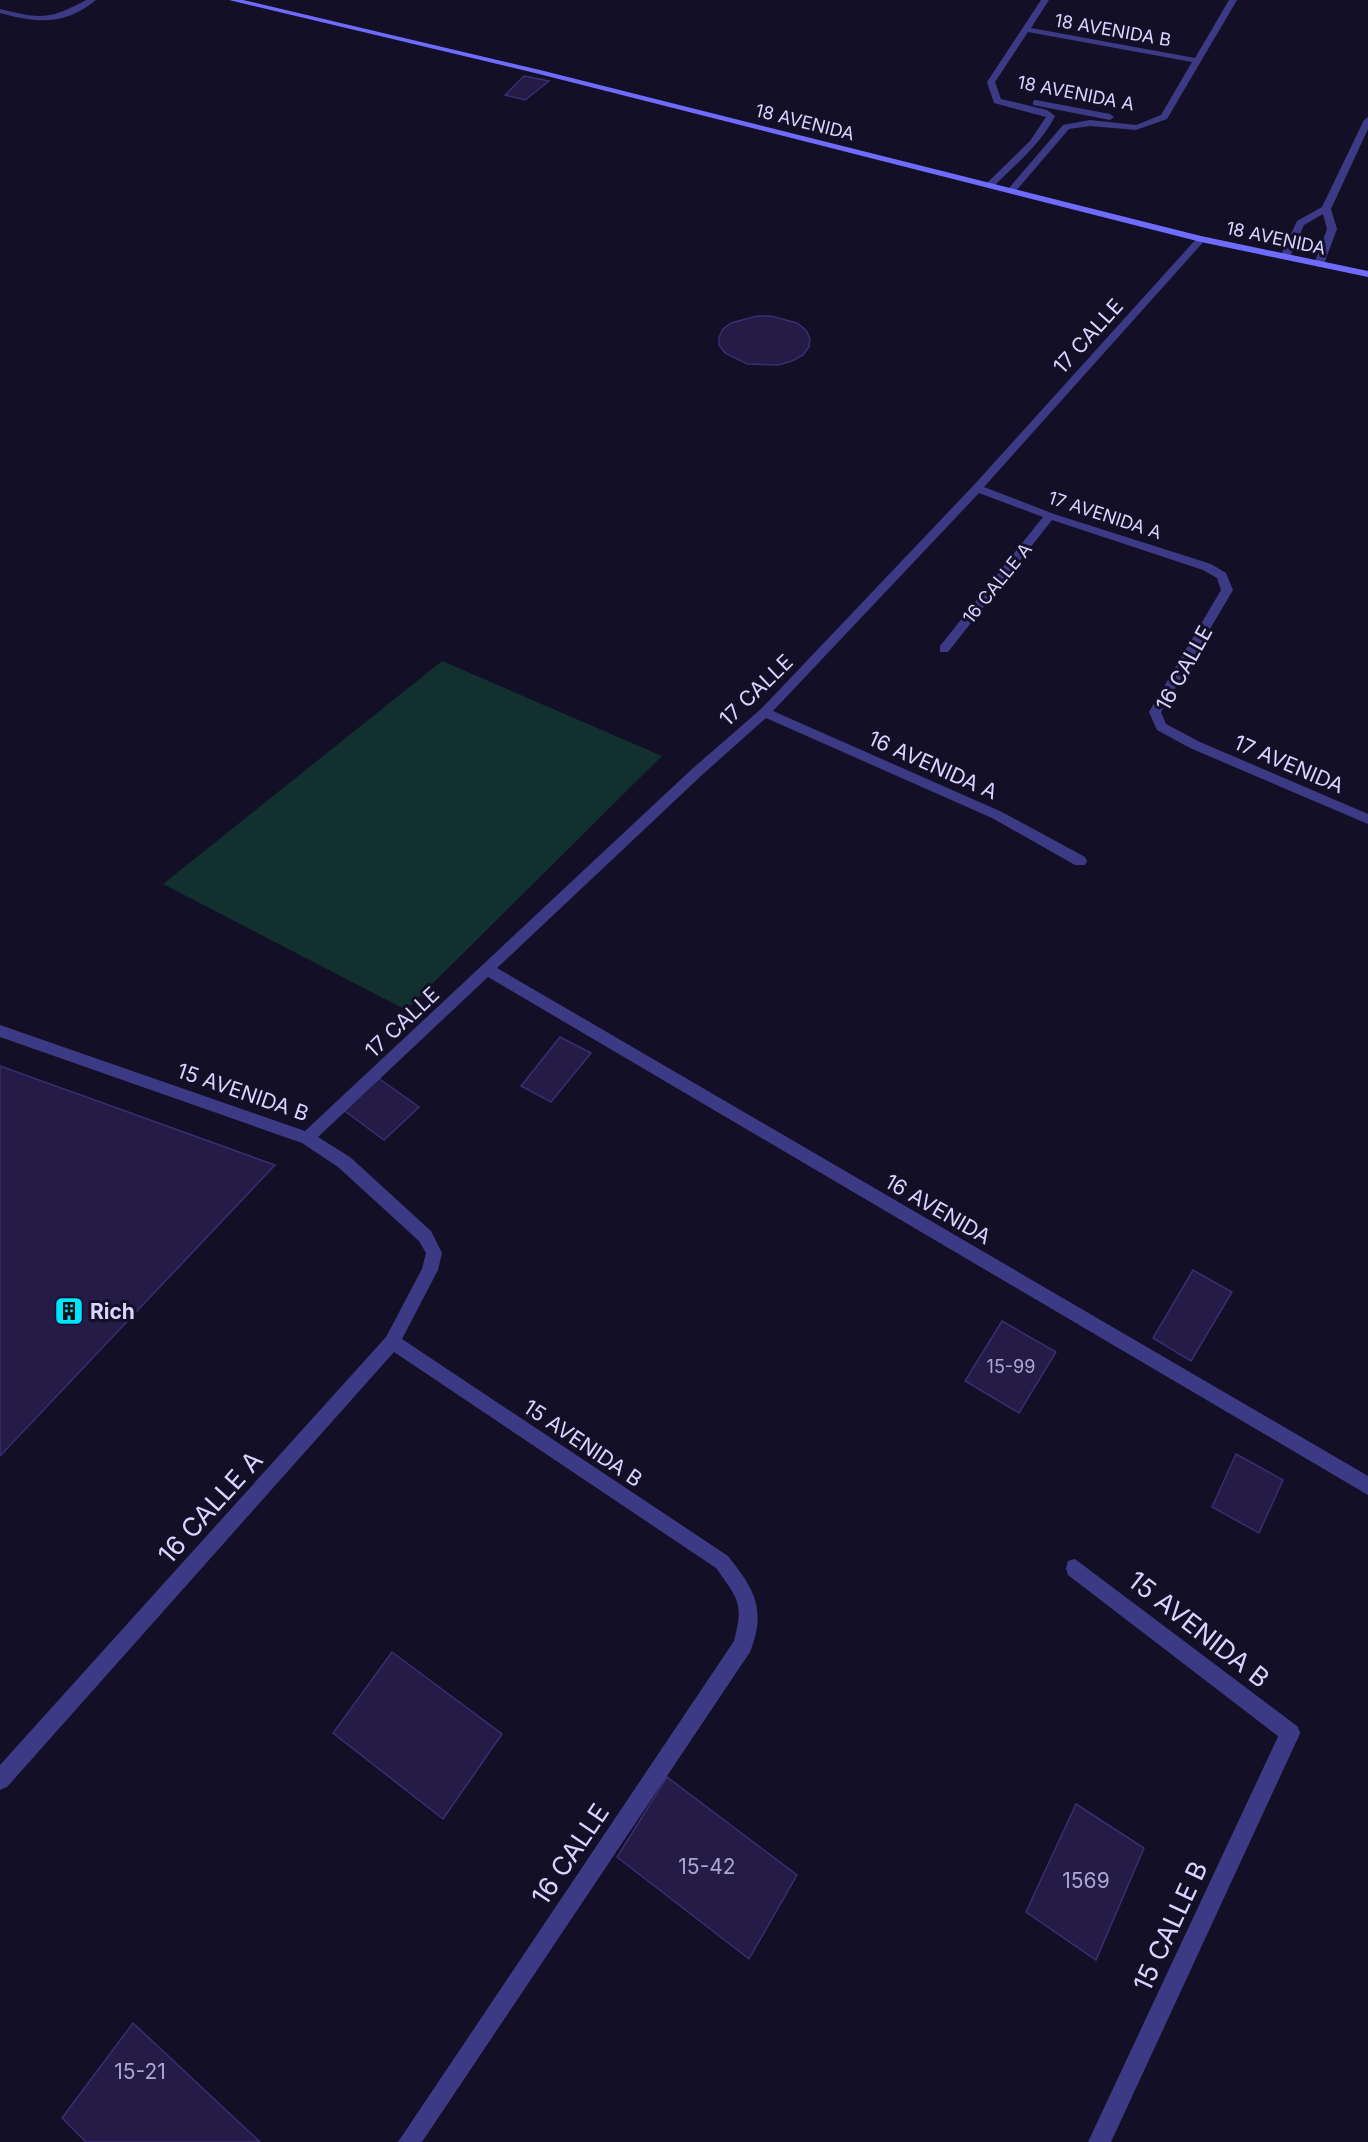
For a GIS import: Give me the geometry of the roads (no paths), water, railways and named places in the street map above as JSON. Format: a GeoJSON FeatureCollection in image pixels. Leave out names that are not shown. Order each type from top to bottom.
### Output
{"type":"FeatureCollection","features":[{"type":"Feature","properties":{"kind":"street"},"geometry":{"type":"LineString","coordinates":[[0,11],[28,20],[50,20],[92,0]]}},
{"type":"Feature","properties":{"kind":"street","name":"18 AVENIDA"},"geometry":{"type":"LineString","coordinates":[[233,0],[540,72],[1202,239],[1368,274]]}},
{"type":"Feature","properties":{"kind":"street"},"geometry":{"type":"LineString","coordinates":[[991,184],[1031,143],[1051,116],[1044,112],[997,101],[991,82],[1045,0]]}},
{"type":"Feature","properties":{"kind":"street"},"geometry":{"type":"LineString","coordinates":[[1012,190],[1066,128],[1077,123],[1133,129],[1154,123],[1164,117],[1233,0]]}},
{"type":"Feature","properties":{"kind":"street","name":"18 AVENIDA B"},"geometry":{"type":"LineString","coordinates":[[1024,29],[1198,61]]}},
{"type":"Feature","properties":{"kind":"street","name":"18 AVENIDA A"},"geometry":{"type":"LineString","coordinates":[[992,91],[1072,110],[1154,123]]}},
{"type":"Feature","properties":{"kind":"street"},"geometry":{"type":"LineString","coordinates":[[1285,257],[1300,223],[1326,209],[1368,120]]}},
{"type":"Feature","properties":{"kind":"street"},"geometry":{"type":"LineString","coordinates":[[1319,264],[1332,230],[1326,209]]}},
{"type":"Feature","properties":{"kind":"street","name":"17 CALLE"},"geometry":{"type":"LineString","coordinates":[[307,1138],[697,772],[765,712],[977,488],[1202,239]]}},
{"type":"Feature","properties":{"kind":"street","name":"17 AVENIDA A"},"geometry":{"type":"LineString","coordinates":[[977,488],[1050,516],[1207,567],[1222,576]]}},
{"type":"Feature","properties":{"kind":"street","name":"16 CALLE A"},"geometry":{"type":"LineString","coordinates":[[944,649],[1050,516]]}},
{"type":"Feature","properties":{"kind":"street","name":"16 CALLE"},"geometry":{"type":"LineString","coordinates":[[1195,745],[1161,727],[1155,712],[1227,590],[1222,576]]}},
{"type":"Feature","properties":{"kind":"street","name":"16 AVENIDA A"},"geometry":{"type":"LineString","coordinates":[[765,712],[997,815],[1080,861]]}},
{"type":"Feature","properties":{"kind":"street","name":"17 AVENIDA"},"geometry":{"type":"LineString","coordinates":[[1195,745],[1368,819]]}},
{"type":"Feature","properties":{"kind":"street","name":"16 AVENIDA"},"geometry":{"type":"LineString","coordinates":[[486,969],[1368,1486]]}},
{"type":"Feature","properties":{"kind":"street","name":"15 AVENIDA B"},"geometry":{"type":"LineString","coordinates":[[0,1031],[307,1138],[344,1162],[425,1236],[434,1253]]}},
{"type":"Feature","properties":{"kind":"street","name":"16 CALLE A"},"geometry":{"type":"LineString","coordinates":[[0,1780],[392,1342],[430,1270],[434,1253]]}},
{"type":"Feature","properties":{"kind":"street","name":"15 AVENIDA B"},"geometry":{"type":"LineString","coordinates":[[392,1342],[722,1562],[742,1589]]}},
{"type":"Feature","properties":{"kind":"street","name":"15 AVENIDA B"},"geometry":{"type":"LineString","coordinates":[[1075,1568],[1290,1733]]}},
{"type":"Feature","properties":{"kind":"street","name":"16 CALLE"},"geometry":{"type":"LineString","coordinates":[[409,2142],[743,1645],[750,1615],[742,1589]]}},
{"type":"Feature","properties":{"kind":"street","name":"15 CALLE B"},"geometry":{"type":"LineString","coordinates":[[1099,2142],[1290,1733]]}},
{"type":"Feature","properties":{"kind":"place","name":"Rich"},"geometry":{"type":"Point","coordinates":[69,1311]}}]}
